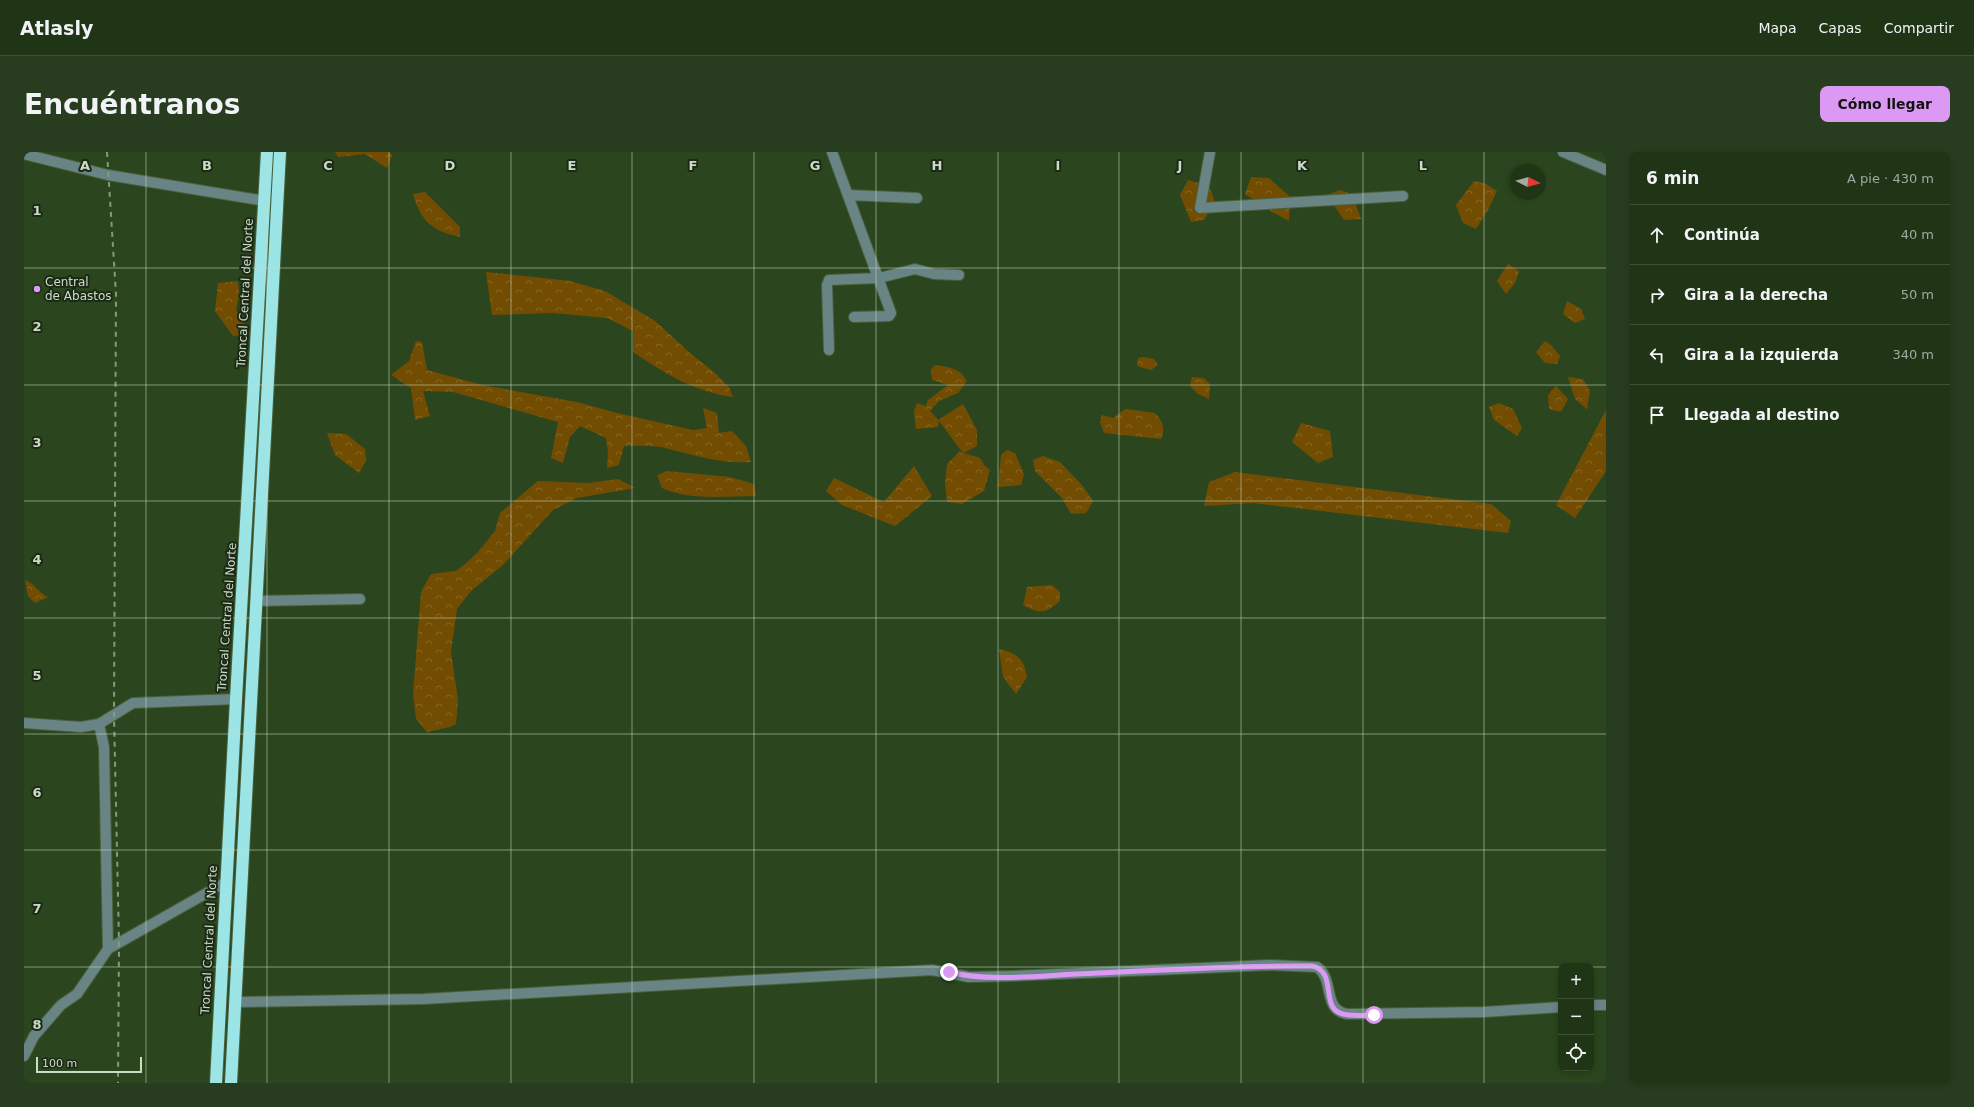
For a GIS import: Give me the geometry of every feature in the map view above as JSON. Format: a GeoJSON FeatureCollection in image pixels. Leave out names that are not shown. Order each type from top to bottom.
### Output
{"type":"FeatureCollection","features":[{"type":"Feature","properties":{"kind":"highway","name":"Troncal Central del Norte"},"geometry":{"type":"LineString","coordinates":[[216,1083],[267,152]]}},
{"type":"Feature","properties":{"kind":"highway"},"geometry":{"type":"LineString","coordinates":[[231,1083],[280,152]]}},
{"type":"Feature","properties":{"kind":"street"},"geometry":{"type":"LineString","coordinates":[[832,152],[880,278],[891,313],[889,316],[854,317]]}},
{"type":"Feature","properties":{"kind":"street"},"geometry":{"type":"LineString","coordinates":[[1210,152],[1200,208],[1403,196]]}},
{"type":"Feature","properties":{"kind":"street"},"geometry":{"type":"LineString","coordinates":[[1563,152],[1606,170]]}},
{"type":"Feature","properties":{"kind":"street"},"geometry":{"type":"LineString","coordinates":[[24,154],[108,175],[264,201]]}},
{"type":"Feature","properties":{"kind":"street"},"geometry":{"type":"LineString","coordinates":[[848,195],[917,198]]}},
{"type":"Feature","properties":{"kind":"street"},"geometry":{"type":"LineString","coordinates":[[829,350],[827,285],[829,280],[880,278],[915,269],[934,274],[959,275]]}},
{"type":"Feature","properties":{"kind":"street"},"geometry":{"type":"LineString","coordinates":[[256,601],[360,599]]}},
{"type":"Feature","properties":{"kind":"street"},"geometry":{"type":"LineString","coordinates":[[24,723],[81,727],[99,724],[133,703],[236,699]]}},
{"type":"Feature","properties":{"kind":"street"},"geometry":{"type":"LineString","coordinates":[[99,724],[104,746],[108,950]]}},
{"type":"Feature","properties":{"kind":"street"},"geometry":{"type":"LineString","coordinates":[[24,1056],[34,1036],[61,1005],[77,994],[108,950],[226,882]]}},
{"type":"Feature","properties":{"kind":"street"},"geometry":{"type":"LineString","coordinates":[[236,1002],[423,999],[932,970],[969,977],[1269,965],[1317,967],[1325,976],[1332,1006],[1340,1013],[1484,1012],[1558,1007]]}},
{"type":"Feature","properties":{"kind":"street"},"geometry":{"type":"LineString","coordinates":[[1594,1005],[1606,1005]]}},
{"type":"Feature","properties":{"kind":"green space"},"geometry":{"type":"Polygon","coordinates":[[[335,152],[389,152],[392,155],[387,168],[365,154],[338,157],[335,152]]]}},
{"type":"Feature","properties":{"kind":"green space"},"geometry":{"type":"Polygon","coordinates":[[[1251,177],[1269,178],[1290,197],[1289,221],[1267,209],[1245,194],[1251,177]]]}},
{"type":"Feature","properties":{"kind":"green space"},"geometry":{"type":"Polygon","coordinates":[[[1188,180],[1209,186],[1215,202],[1204,220],[1191,222],[1180,195],[1188,180]]]}},
{"type":"Feature","properties":{"kind":"green space"},"geometry":{"type":"Polygon","coordinates":[[[1474,181],[1486,184],[1497,191],[1489,208],[1476,229],[1463,223],[1456,205],[1474,181]]]}},
{"type":"Feature","properties":{"kind":"green space"},"geometry":{"type":"Polygon","coordinates":[[[1340,190],[1352,194],[1361,219],[1344,220],[1327,195],[1340,190]]]}},
{"type":"Feature","properties":{"kind":"green space"},"geometry":{"type":"Polygon","coordinates":[[[425,192],[460,227],[460,237],[442,232],[429,224],[424,218],[416,204],[413,194],[425,192]]]}},
{"type":"Feature","properties":{"kind":"green space"},"geometry":{"type":"Polygon","coordinates":[[[1508,264],[1519,271],[1515,283],[1506,294],[1497,281],[1508,264]]]}},
{"type":"Feature","properties":{"kind":"green space"},"geometry":{"type":"Polygon","coordinates":[[[486,272],[570,281],[605,291],[655,321],[691,354],[714,372],[729,387],[733,397],[706,391],[693,386],[656,367],[633,352],[633,331],[607,318],[553,313],[492,315],[486,272]]]}},
{"type":"Feature","properties":{"kind":"green space"},"geometry":{"type":"Polygon","coordinates":[[[238,281],[239,296],[236,310],[244,321],[243,335],[233,336],[215,311],[218,283],[238,281]]]}},
{"type":"Feature","properties":{"kind":"green space"},"geometry":{"type":"Polygon","coordinates":[[[1567,301],[1581,309],[1585,319],[1575,323],[1563,314],[1567,301]]]}},
{"type":"Feature","properties":{"kind":"green space"},"geometry":{"type":"Polygon","coordinates":[[[416,341],[422,342],[427,370],[482,385],[577,402],[617,413],[693,430],[707,428],[703,408],[717,413],[719,433],[732,431],[746,446],[751,462],[729,462],[660,447],[624,446],[619,465],[607,468],[608,452],[606,438],[580,426],[570,437],[563,463],[551,458],[558,422],[453,392],[423,391],[430,416],[415,420],[411,388],[391,375],[409,361],[416,341]]]}},
{"type":"Feature","properties":{"kind":"green space"},"geometry":{"type":"Polygon","coordinates":[[[1545,341],[1551,345],[1560,356],[1557,364],[1545,363],[1536,352],[1545,341]]]}},
{"type":"Feature","properties":{"kind":"green space"},"geometry":{"type":"Polygon","coordinates":[[[1144,357],[1154,359],[1158,365],[1151,370],[1137,366],[1138,358],[1144,357]]]}},
{"type":"Feature","properties":{"kind":"green space"},"geometry":{"type":"Polygon","coordinates":[[[935,365],[954,369],[961,373],[967,381],[958,393],[939,401],[930,411],[938,420],[963,404],[977,430],[977,446],[964,453],[980,458],[985,466],[990,470],[984,491],[962,504],[947,502],[945,482],[947,464],[959,452],[963,453],[939,421],[938,427],[916,429],[914,411],[917,403],[926,406],[928,400],[948,385],[932,380],[931,369],[935,365]]]}},
{"type":"Feature","properties":{"kind":"green space"},"geometry":{"type":"Polygon","coordinates":[[[1192,377],[1204,378],[1210,384],[1209,399],[1198,394],[1190,386],[1192,377]]]}},
{"type":"Feature","properties":{"kind":"green space"},"geometry":{"type":"Polygon","coordinates":[[[1568,377],[1583,379],[1590,391],[1587,409],[1575,399],[1568,377]]]}},
{"type":"Feature","properties":{"kind":"green space"},"geometry":{"type":"Polygon","coordinates":[[[1556,386],[1568,399],[1561,412],[1549,409],[1548,395],[1556,386]]]}},
{"type":"Feature","properties":{"kind":"green space"},"geometry":{"type":"Polygon","coordinates":[[[1499,403],[1513,409],[1522,428],[1517,436],[1494,420],[1489,407],[1499,403]]]}},
{"type":"Feature","properties":{"kind":"green space"},"geometry":{"type":"Polygon","coordinates":[[[1126,409],[1155,413],[1160,419],[1163,428],[1161,439],[1104,433],[1100,422],[1102,415],[1114,418],[1126,409]]]}},
{"type":"Feature","properties":{"kind":"green space"},"geometry":{"type":"Polygon","coordinates":[[[1606,410],[1606,471],[1575,518],[1556,505],[1606,410]]]}},
{"type":"Feature","properties":{"kind":"green space"},"geometry":{"type":"Polygon","coordinates":[[[1301,423],[1330,431],[1333,457],[1318,463],[1292,442],[1301,423]]]}},
{"type":"Feature","properties":{"kind":"green space"},"geometry":{"type":"Polygon","coordinates":[[[327,433],[346,434],[365,449],[366,461],[359,473],[335,455],[327,433]]]}},
{"type":"Feature","properties":{"kind":"green space"},"geometry":{"type":"Polygon","coordinates":[[[1007,450],[1015,453],[1024,474],[1021,485],[998,487],[1001,455],[1007,450]]]}},
{"type":"Feature","properties":{"kind":"green space"},"geometry":{"type":"Polygon","coordinates":[[[1043,456],[1060,462],[1082,485],[1093,501],[1086,513],[1071,514],[1062,498],[1035,471],[1033,460],[1043,456]]]}},
{"type":"Feature","properties":{"kind":"green space"},"geometry":{"type":"Polygon","coordinates":[[[914,466],[932,496],[895,526],[842,505],[826,491],[834,478],[884,502],[914,466]]]}},
{"type":"Feature","properties":{"kind":"green space"},"geometry":{"type":"Polygon","coordinates":[[[667,471],[730,477],[754,484],[756,496],[708,497],[684,495],[673,492],[662,488],[657,475],[667,471]]]}},
{"type":"Feature","properties":{"kind":"green space"},"geometry":{"type":"Polygon","coordinates":[[[1235,472],[1491,504],[1511,521],[1508,533],[1253,503],[1204,506],[1209,482],[1235,472]]]}},
{"type":"Feature","properties":{"kind":"green space"},"geometry":{"type":"Polygon","coordinates":[[[618,479],[635,488],[577,498],[553,510],[503,565],[471,591],[457,609],[451,651],[458,700],[456,724],[450,727],[427,732],[416,719],[413,694],[421,592],[431,574],[456,571],[465,564],[477,553],[495,531],[500,513],[538,481],[589,483],[618,479]]]}},
{"type":"Feature","properties":{"kind":"green space"},"geometry":{"type":"Polygon","coordinates":[[[25,580],[48,597],[35,603],[28,596],[25,580]]]}},
{"type":"Feature","properties":{"kind":"green space"},"geometry":{"type":"Polygon","coordinates":[[[1052,585],[1060,592],[1060,601],[1055,605],[1046,610],[1038,611],[1023,605],[1027,587],[1052,585]]]}},
{"type":"Feature","properties":{"kind":"green space"},"geometry":{"type":"Polygon","coordinates":[[[999,649],[1011,653],[1019,658],[1022,661],[1026,671],[1027,677],[1016,694],[1003,677],[999,649]]]}},
{"type":"Feature","properties":{"kind":"railway"},"geometry":{"type":"LineString","coordinates":[[107,152],[116,294],[114,715],[119,943],[118,1083]]}},
{"type":"Feature","properties":{"kind":"place","name":"Central de Abastos"},"geometry":{"type":"Point","coordinates":[37,289]}},
{"type":"Feature","properties":{"kind":"route"},"geometry":{"type":"LineString","coordinates":[[949,972],[969,977],[1105,973],[1226,966],[1312,966],[1321,970],[1325,976],[1332,1006],[1336,1010],[1340,1013],[1347,1014],[1374,1015]]}}]}
